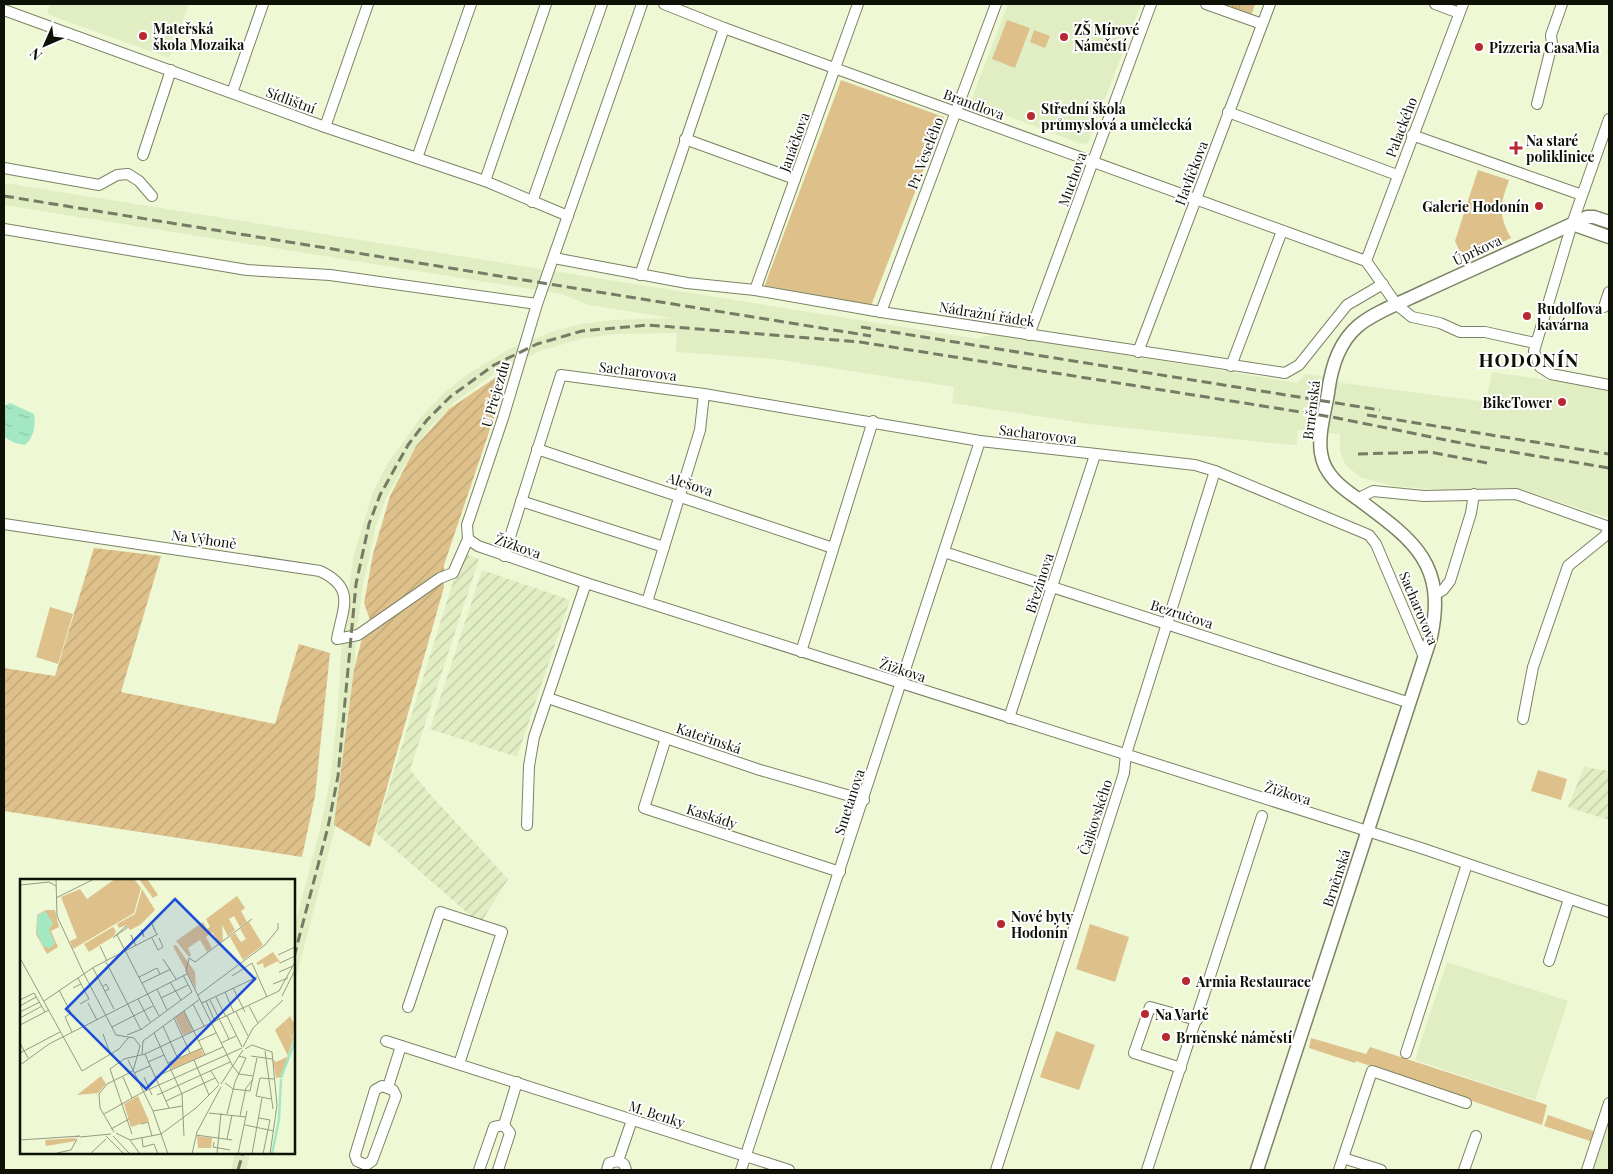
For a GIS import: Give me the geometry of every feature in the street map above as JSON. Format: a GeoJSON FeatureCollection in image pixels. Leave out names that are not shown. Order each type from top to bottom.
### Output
{"type":"FeatureCollection","features":[{"type":"Feature","properties":{"kind":"main road","name":"Úprkova"},"geometry":{"type":"LineString","coordinates":[[1397,305],[1587,217],[1594,217],[1609,222]]}},
{"type":"Feature","properties":{"kind":"main road"},"geometry":{"type":"LineString","coordinates":[[1572,224],[1609,237]]}},
{"type":"Feature","properties":{"kind":"main road","name":"Brněnská"},"geometry":{"type":"LineString","coordinates":[[1258,1170],[1435,622],[1436,594],[1429,567],[1412,543],[1335,481],[1328,471],[1321,454],[1322,432],[1330,378],[1339,350],[1347,337],[1362,322],[1397,305]]}},
{"type":"Feature","properties":{"kind":"street"},"geometry":{"type":"LineString","coordinates":[[232,93],[263,4]]}},
{"type":"Feature","properties":{"kind":"street"},"geometry":{"type":"LineString","coordinates":[[325,127],[368,4]]}},
{"type":"Feature","properties":{"kind":"street"},"geometry":{"type":"LineString","coordinates":[[418,158],[471,4]]}},
{"type":"Feature","properties":{"kind":"street"},"geometry":{"type":"LineString","coordinates":[[485,181],[546,4]]}},
{"type":"Feature","properties":{"kind":"street"},"geometry":{"type":"LineString","coordinates":[[532,202],[602,4]]}},
{"type":"Feature","properties":{"kind":"street","name":"U Přejezdu"},"geometry":{"type":"LineString","coordinates":[[468,539],[467,525],[503,418],[537,304],[642,4]]}},
{"type":"Feature","properties":{"kind":"street","name":"Brandlova"},"geometry":{"type":"LineString","coordinates":[[664,4],[724,28],[1366,261]]}},
{"type":"Feature","properties":{"kind":"street","name":"Janáčkova"},"geometry":{"type":"LineString","coordinates":[[755,290],[858,4]]}},
{"type":"Feature","properties":{"kind":"street","name":"Pr. Veselého"},"geometry":{"type":"LineString","coordinates":[[881,312],[996,4]]}},
{"type":"Feature","properties":{"kind":"street","name":"Muchova"},"geometry":{"type":"LineString","coordinates":[[1029,335],[1151,4]]}},
{"type":"Feature","properties":{"kind":"street"},"geometry":{"type":"LineString","coordinates":[[1206,4],[1262,24]]}},
{"type":"Feature","properties":{"kind":"street","name":"Havlíčkova"},"geometry":{"type":"LineString","coordinates":[[1138,352],[1270,4]]}},
{"type":"Feature","properties":{"kind":"street"},"geometry":{"type":"LineString","coordinates":[[1435,4],[1461,8]]}},
{"type":"Feature","properties":{"kind":"street"},"geometry":{"type":"LineString","coordinates":[[1537,104],[1552,44],[1551,36],[1562,4]]}},
{"type":"Feature","properties":{"kind":"street","name":"Palackého"},"geometry":{"type":"LineString","coordinates":[[1366,261],[1461,8]]}},
{"type":"Feature","properties":{"kind":"street","name":"Sídlištní"},"geometry":{"type":"LineString","coordinates":[[4,10],[325,127],[485,181],[568,216]]}},
{"type":"Feature","properties":{"kind":"street"},"geometry":{"type":"LineString","coordinates":[[640,274],[724,28]]}},
{"type":"Feature","properties":{"kind":"street"},"geometry":{"type":"LineString","coordinates":[[143,155],[171,70]]}},
{"type":"Feature","properties":{"kind":"street"},"geometry":{"type":"LineString","coordinates":[[1228,112],[1397,175]]}},
{"type":"Feature","properties":{"kind":"street"},"geometry":{"type":"LineString","coordinates":[[1609,119],[1572,224],[1535,343],[1536,360],[1545,371],[1557,377],[1609,385]]}},
{"type":"Feature","properties":{"kind":"street"},"geometry":{"type":"LineString","coordinates":[[1412,135],[1582,195]]}},
{"type":"Feature","properties":{"kind":"street"},"geometry":{"type":"LineString","coordinates":[[685,139],[795,179]]}},
{"type":"Feature","properties":{"kind":"street"},"geometry":{"type":"LineString","coordinates":[[4,168],[99,185],[117,175],[128,174],[139,181],[152,196]]}},
{"type":"Feature","properties":{"kind":"street"},"geometry":{"type":"LineString","coordinates":[[4,230],[247,270],[330,275],[537,304]]}},
{"type":"Feature","properties":{"kind":"street"},"geometry":{"type":"LineString","coordinates":[[1231,366],[1282,231]]}},
{"type":"Feature","properties":{"kind":"street","name":"Nádražní řádek"},"geometry":{"type":"LineString","coordinates":[[554,258],[687,283],[755,290],[881,312],[1138,352],[1231,366],[1289,372],[1299,365],[1347,305],[1383,284]]}},
{"type":"Feature","properties":{"kind":"street"},"geometry":{"type":"LineString","coordinates":[[1366,261],[1397,305],[1412,317],[1440,323],[1460,332],[1485,332],[1535,343]]}},
{"type":"Feature","properties":{"kind":"street"},"geometry":{"type":"LineString","coordinates":[[1604,307],[1609,292]]}},
{"type":"Feature","properties":{"kind":"street","name":"Sacharovova"},"geometry":{"type":"LineString","coordinates":[[538,449],[561,375],[704,394],[873,421],[980,441],[1094,455],[1176,462],[1215,471],[1369,535],[1376,544],[1424,657]]}},
{"type":"Feature","properties":{"kind":"street"},"geometry":{"type":"LineString","coordinates":[[647,602],[700,430],[704,394]]}},
{"type":"Feature","properties":{"kind":"street"},"geometry":{"type":"LineString","coordinates":[[801,652],[873,421]]}},
{"type":"Feature","properties":{"kind":"street","name":"Smetanova"},"geometry":{"type":"LineString","coordinates":[[741,1170],[864,800],[980,441]]}},
{"type":"Feature","properties":{"kind":"street"},"geometry":{"type":"LineString","coordinates":[[504,556],[538,449]]}},
{"type":"Feature","properties":{"kind":"street","name":"Alešova"},"geometry":{"type":"LineString","coordinates":[[538,449],[833,548]]}},
{"type":"Feature","properties":{"kind":"street","name":"Březinova"},"geometry":{"type":"LineString","coordinates":[[1009,718],[1094,455]]}},
{"type":"Feature","properties":{"kind":"street","name":"Čajkovského"},"geometry":{"type":"LineString","coordinates":[[996,1170],[1124,773],[1126,754],[1215,471]]}},
{"type":"Feature","properties":{"kind":"street"},"geometry":{"type":"LineString","coordinates":[[1357,499],[1373,491],[1424,496],[1505,494],[1527,497],[1609,528],[1605,536],[1568,566],[1533,667],[1523,719]]}},
{"type":"Feature","properties":{"kind":"street"},"geometry":{"type":"LineString","coordinates":[[1436,594],[1443,590],[1450,581],[1472,513],[1474,494]]}},
{"type":"Feature","properties":{"kind":"street"},"geometry":{"type":"LineString","coordinates":[[521,501],[664,548]]}},
{"type":"Feature","properties":{"kind":"street","name":"Na Výhoně"},"geometry":{"type":"LineString","coordinates":[[4,524],[320,571],[340,583],[344,591],[345,600],[337,639],[358,635],[440,578],[454,573],[468,539]]}},
{"type":"Feature","properties":{"kind":"street","name":"Žižkova"},"geometry":{"type":"LineString","coordinates":[[468,539],[478,546],[504,556],[586,583],[1367,831],[1609,912]]}},
{"type":"Feature","properties":{"kind":"street","name":"Bezručova"},"geometry":{"type":"LineString","coordinates":[[944,552],[1410,703]]}},
{"type":"Feature","properties":{"kind":"street"},"geometry":{"type":"LineString","coordinates":[[526,825],[526,790],[531,751],[586,583]]}},
{"type":"Feature","properties":{"kind":"street","name":"Kateřinská"},"geometry":{"type":"LineString","coordinates":[[548,698],[768,773],[864,800]]}},
{"type":"Feature","properties":{"kind":"street","name":"Kaskády"},"geometry":{"type":"LineString","coordinates":[[666,738],[644,808],[840,872]]}},
{"type":"Feature","properties":{"kind":"street"},"geometry":{"type":"LineString","coordinates":[[1147,1170],[1262,816]]}},
{"type":"Feature","properties":{"kind":"street"},"geometry":{"type":"LineString","coordinates":[[1406,1054],[1467,864]]}},
{"type":"Feature","properties":{"kind":"street"},"geometry":{"type":"LineString","coordinates":[[1549,961],[1569,899]]}},
{"type":"Feature","properties":{"kind":"street"},"geometry":{"type":"LineString","coordinates":[[408,1007],[440,912],[502,932],[459,1064]]}},
{"type":"Feature","properties":{"kind":"street"},"geometry":{"type":"LineString","coordinates":[[1181,1068],[1134,1053],[1150,1007],[1197,1020]]}},
{"type":"Feature","properties":{"kind":"street","name":"M. Benky"},"geometry":{"type":"LineString","coordinates":[[386,1041],[789,1170]]}},
{"type":"Feature","properties":{"kind":"street"},"geometry":{"type":"LineString","coordinates":[[388,1087],[401,1046]]}},
{"type":"Feature","properties":{"kind":"street"},"geometry":{"type":"LineString","coordinates":[[1339,1170],[1372,1071],[1466,1103]]}},
{"type":"Feature","properties":{"kind":"street"},"geometry":{"type":"LineString","coordinates":[[504,1125],[517,1082]]}},
{"type":"Feature","properties":{"kind":"street"},"geometry":{"type":"LineString","coordinates":[[382,1086],[388,1087],[393,1090],[396,1096],[372,1161],[361,1167],[354,1158],[376,1090],[382,1086]]}},
{"type":"Feature","properties":{"kind":"street"},"geometry":{"type":"LineString","coordinates":[[1586,1170],[1609,1103]]}},
{"type":"Feature","properties":{"kind":"street"},"geometry":{"type":"LineString","coordinates":[[618,1161],[632,1120]]}},
{"type":"Feature","properties":{"kind":"street"},"geometry":{"type":"LineString","coordinates":[[479,1170],[494,1127],[504,1125]]}},
{"type":"Feature","properties":{"kind":"street"},"geometry":{"type":"LineString","coordinates":[[498,1170],[510,1133],[504,1125]]}},
{"type":"Feature","properties":{"kind":"street"},"geometry":{"type":"LineString","coordinates":[[1464,1170],[1476,1136]]}},
{"type":"Feature","properties":{"kind":"street"},"geometry":{"type":"LineString","coordinates":[[1343,1158],[1381,1170]]}},
{"type":"Feature","properties":{"kind":"street"},"geometry":{"type":"LineString","coordinates":[[607,1170],[609,1163],[618,1161],[624,1164],[626,1170]]}},
{"type":"Feature","properties":{"kind":"shaded area","name":"Mateřská škola Mozaika"},"geometry":{"type":"Polygon","coordinates":[[[50,4],[189,4],[169,58],[47,14],[50,4]]]}},
{"type":"Feature","properties":{"kind":"shaded area"},"geometry":{"type":"Polygon","coordinates":[[[1008,4],[1141,4],[1088,143],[1081,144],[973,103],[972,98],[1008,4]]]}},
{"type":"Feature","properties":{"kind":"shaded area"},"geometry":{"type":"Polygon","coordinates":[[[4,183],[978,339],[994,334],[1298,383],[1305,374],[1336,378],[1336,382],[1486,402],[1492,372],[1609,389],[1609,518],[1538,495],[1508,488],[1453,491],[1393,486],[1360,477],[1345,464],[1340,451],[1340,434],[1297,430],[1297,444],[1292,445],[1089,424],[952,403],[954,387],[774,359],[676,352],[677,333],[616,334],[584,338],[540,351],[498,371],[455,402],[432,425],[414,449],[386,498],[376,526],[363,585],[356,638],[353,708],[345,777],[335,828],[295,982],[295,925],[321,825],[331,774],[338,707],[342,636],[354,555],[373,492],[388,463],[422,416],[445,392],[465,376],[509,349],[554,331],[581,324],[614,320],[672,318],[589,305],[562,294],[4,205],[4,183]]]}},
{"type":"Feature","properties":{"kind":"shaded area"},"geometry":{"type":"Polygon","coordinates":[[[462,553],[479,559],[410,770],[508,879],[480,924],[375,832],[462,553]]]}},
{"type":"Feature","properties":{"kind":"shaded area"},"geometry":{"type":"Polygon","coordinates":[[[482,570],[570,600],[517,757],[430,729],[482,570]]]}},
{"type":"Feature","properties":{"kind":"shaded area"},"geometry":{"type":"Polygon","coordinates":[[[1584,767],[1609,771],[1609,820],[1568,807],[1584,767]]]}},
{"type":"Feature","properties":{"kind":"shaded area"},"geometry":{"type":"Polygon","coordinates":[[[1447,962],[1568,1001],[1535,1100],[1415,1060],[1447,962]]]}},
{"type":"Feature","properties":{"kind":"shaded area"},"geometry":{"type":"Polygon","coordinates":[[[1607,1118],[1609,1119],[1609,1170],[1591,1170],[1607,1118]]]}},
{"type":"Feature","properties":{"kind":"shaded area"},"geometry":{"type":"Polygon","coordinates":[[[235,1154],[250,1154],[246,1170],[231,1170],[235,1154]]]}},
{"type":"Feature","properties":{"kind":"green space"},"geometry":{"type":"Polygon","coordinates":[[[1219,4],[1255,4],[1251,16],[1219,4]]]}},
{"type":"Feature","properties":{"kind":"green space"},"geometry":{"type":"Polygon","coordinates":[[[1007,20],[1030,28],[1015,68],[992,59],[1007,20]]]}},
{"type":"Feature","properties":{"kind":"green space"},"geometry":{"type":"Polygon","coordinates":[[[1034,30],[1050,36],[1045,48],[1030,42],[1034,30]]]}},
{"type":"Feature","properties":{"kind":"green space"},"geometry":{"type":"Polygon","coordinates":[[[841,80],[944,117],[871,306],[763,290],[841,80]]]}},
{"type":"Feature","properties":{"kind":"green space"},"geometry":{"type":"Polygon","coordinates":[[[1478,170],[1509,180],[1502,203],[1502,216],[1511,238],[1464,261],[1455,241],[1478,170]]]}},
{"type":"Feature","properties":{"kind":"green space"},"geometry":{"type":"Polygon","coordinates":[[[511,367],[444,565],[444,587],[370,847],[334,825],[354,670],[361,642],[371,623],[364,603],[373,554],[390,496],[416,446],[449,409],[511,367]]]}},
{"type":"Feature","properties":{"kind":"green space"},"geometry":{"type":"Polygon","coordinates":[[[94,548],[161,556],[121,692],[275,724],[299,644],[330,653],[315,796],[302,857],[4,811],[4,668],[55,676],[94,548]]]}},
{"type":"Feature","properties":{"kind":"green space"},"geometry":{"type":"Polygon","coordinates":[[[50,607],[73,614],[58,664],[36,657],[50,607]]]}},
{"type":"Feature","properties":{"kind":"green space"},"geometry":{"type":"Polygon","coordinates":[[[1538,770],[1567,779],[1561,800],[1531,791],[1538,770]]]}},
{"type":"Feature","properties":{"kind":"green space"},"geometry":{"type":"Polygon","coordinates":[[[1090,924],[1129,937],[1115,982],[1076,969],[1090,924]]]}},
{"type":"Feature","properties":{"kind":"green space"},"geometry":{"type":"Polygon","coordinates":[[[1056,1031],[1095,1045],[1079,1090],[1040,1077],[1056,1031]]]}},
{"type":"Feature","properties":{"kind":"green space"},"geometry":{"type":"Polygon","coordinates":[[[1311,1038],[1366,1054],[1370,1047],[1547,1105],[1542,1125],[1356,1061],[1355,1063],[1309,1048],[1311,1038]]]}},
{"type":"Feature","properties":{"kind":"green space"},"geometry":{"type":"Polygon","coordinates":[[[1548,1115],[1596,1132],[1593,1142],[1544,1126],[1548,1115]]]}},
{"type":"Feature","properties":{"kind":"water"},"geometry":{"type":"Polygon","coordinates":[[[10,403],[34,414],[34,431],[25,445],[15,443],[4,437],[4,406],[10,403]]]}},
{"type":"Feature","properties":{"kind":"railway"},"geometry":{"type":"LineString","coordinates":[[4,196],[871,336]]}},
{"type":"Feature","properties":{"kind":"railway"},"geometry":{"type":"LineString","coordinates":[[295,953],[328,827],[338,776],[356,584],[369,524],[380,495],[408,445],[427,420],[450,397],[494,365],[537,344],[582,331],[648,325],[860,342],[1332,417],[1476,446],[1609,468]]}},
{"type":"Feature","properties":{"kind":"railway"},"geometry":{"type":"LineString","coordinates":[[861,327],[1380,410]]}},
{"type":"Feature","properties":{"kind":"railway"},"geometry":{"type":"LineString","coordinates":[[1367,415],[1609,454]]}},
{"type":"Feature","properties":{"kind":"railway"},"geometry":{"type":"LineString","coordinates":[[1358,454],[1430,452],[1487,463]]}},
{"type":"Feature","properties":{"kind":"railway"},"geometry":{"type":"LineString","coordinates":[[238,1170],[243,1154]]}},
{"type":"Feature","properties":{"kind":"place","name":"Mateřská škola Mozaika"},"geometry":{"type":"Point","coordinates":[143,36]}},
{"type":"Feature","properties":{"kind":"place","name":"ZŠ Mírové Náměstí"},"geometry":{"type":"Point","coordinates":[1064,37]}},
{"type":"Feature","properties":{"kind":"place","name":"Pizzeria CasaMia"},"geometry":{"type":"Point","coordinates":[1479,47]}},
{"type":"Feature","properties":{"kind":"place","name":"Střední škola průmyslová a umělecká"},"geometry":{"type":"Point","coordinates":[1031,116]}},
{"type":"Feature","properties":{"kind":"place","name":"Na staré poliklinice"},"geometry":{"type":"Point","coordinates":[1516,148]}},
{"type":"Feature","properties":{"kind":"place","name":"Galerie Hodonín"},"geometry":{"type":"Point","coordinates":[1539,206]}},
{"type":"Feature","properties":{"kind":"place","name":"Rudolfova kavárna"},"geometry":{"type":"Point","coordinates":[1527,316]}},
{"type":"Feature","properties":{"kind":"place","name":"BikeTower"},"geometry":{"type":"Point","coordinates":[1562,402]}},
{"type":"Feature","properties":{"kind":"place","name":"Nové byty Hodonín"},"geometry":{"type":"Point","coordinates":[1001,924]}},
{"type":"Feature","properties":{"kind":"place","name":"Armia Restaurace"},"geometry":{"type":"Point","coordinates":[1186,981]}},
{"type":"Feature","properties":{"kind":"place","name":"Na Vartě"},"geometry":{"type":"Point","coordinates":[1145,1014]}},
{"type":"Feature","properties":{"kind":"place","name":"Brněnské náměstí"},"geometry":{"type":"Point","coordinates":[1166,1037]}},
{"type":"Feature","properties":{"kind":"district","name":"HODONÍN"},"geometry":{"type":"Point","coordinates":[1529,359]}}]}
